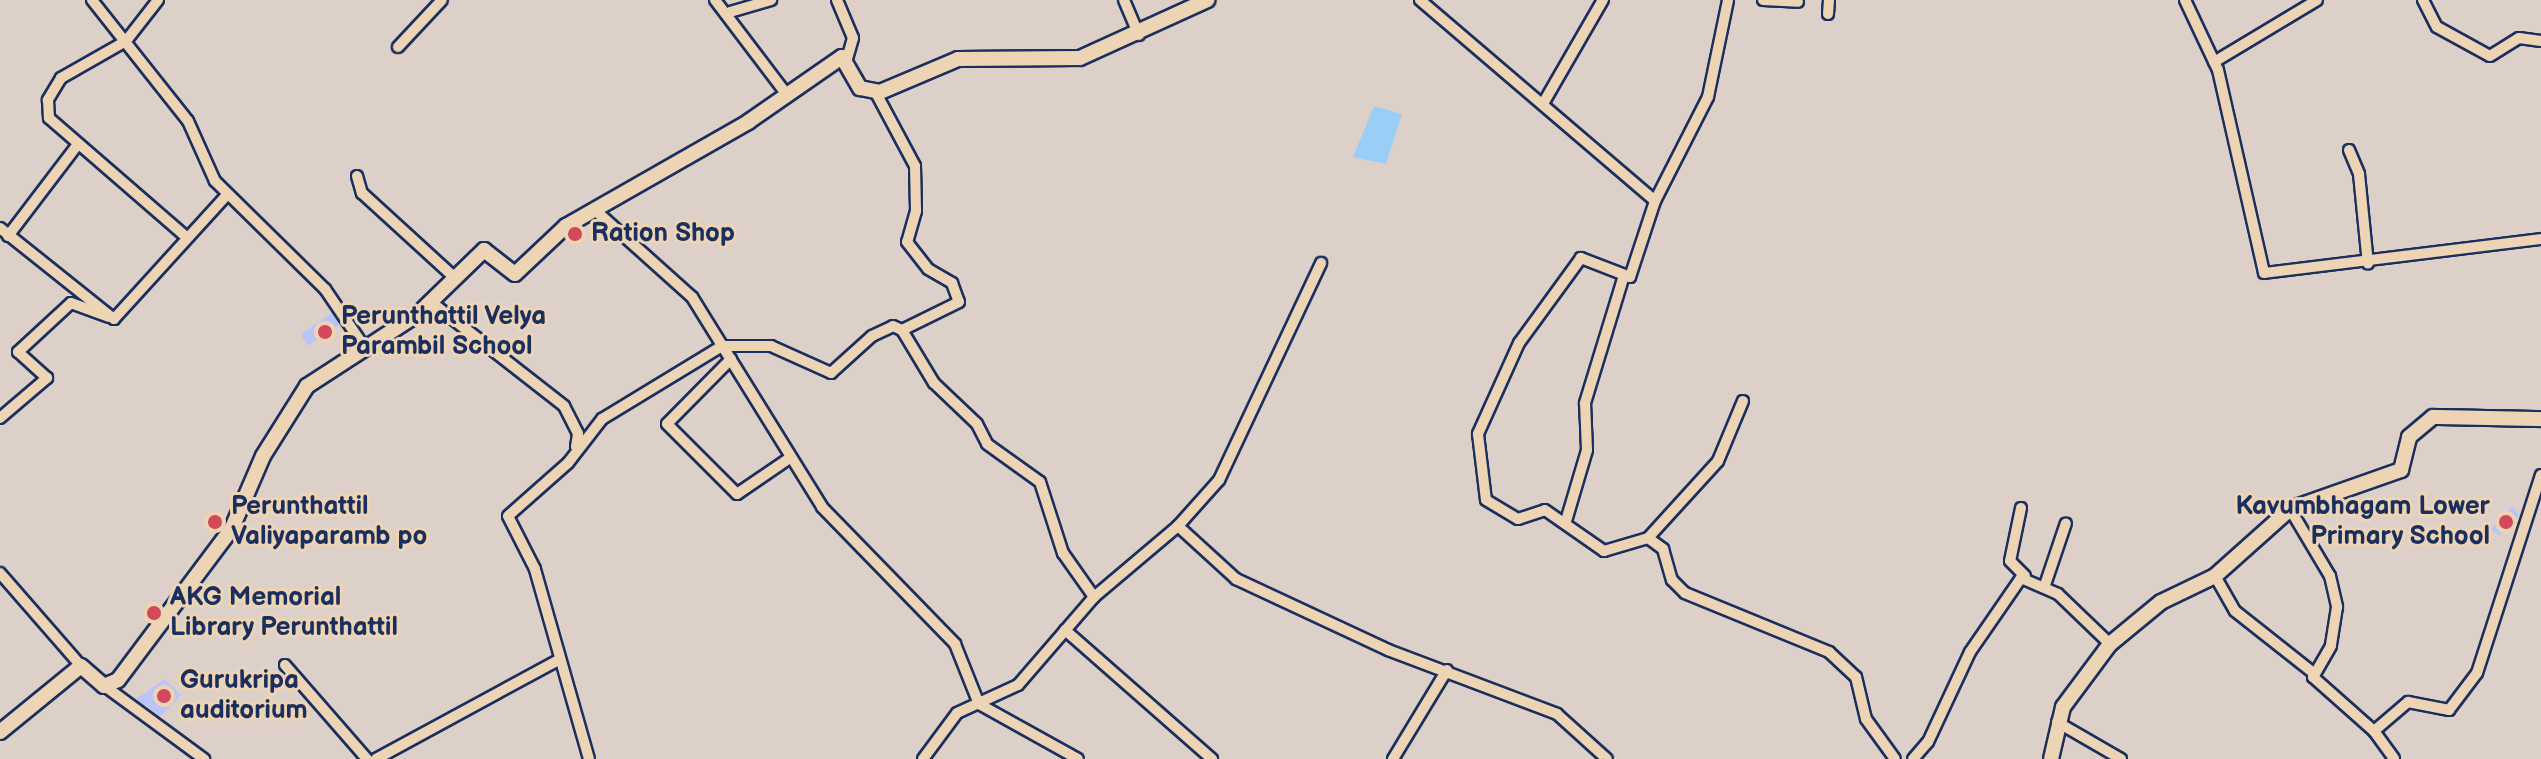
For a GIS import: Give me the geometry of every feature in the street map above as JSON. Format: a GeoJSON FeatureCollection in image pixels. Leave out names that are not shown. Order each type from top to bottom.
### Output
{"type":"FeatureCollection","features":[{"type":"Feature","properties":{"kind":"main road"},"geometry":{"type":"LineString","coordinates":[[0,732],[81,666],[106,687],[143,651],[226,537],[307,386],[431,302],[484,250],[515,274],[595,210],[847,59],[860,88],[876,93],[958,59],[1080,58],[1140,36],[1207,0]]}},
{"type":"Feature","properties":{"kind":"main road"},"geometry":{"type":"LineString","coordinates":[[2051,759],[2057,722],[2110,644],[2161,602],[2215,576],[2290,509],[2401,470],[2409,437],[2433,417],[2541,419]]}},
{"type":"Feature","properties":{"kind":"street"},"geometry":{"type":"LineString","coordinates":[[92,0],[188,121],[203,165],[227,195],[325,289],[365,348]]}},
{"type":"Feature","properties":{"kind":"street"},"geometry":{"type":"LineString","coordinates":[[158,0],[126,41],[69,72],[48,100],[49,118],[184,235]]}},
{"type":"Feature","properties":{"kind":"street"},"geometry":{"type":"LineString","coordinates":[[398,47],[442,0]]}},
{"type":"Feature","properties":{"kind":"street"},"geometry":{"type":"LineString","coordinates":[[715,0],[730,12],[787,95]]}},
{"type":"Feature","properties":{"kind":"street"},"geometry":{"type":"LineString","coordinates":[[730,12],[771,0]]}},
{"type":"Feature","properties":{"kind":"street"},"geometry":{"type":"LineString","coordinates":[[837,0],[853,38],[847,59]]}},
{"type":"Feature","properties":{"kind":"street"},"geometry":{"type":"LineString","coordinates":[[1124,0],[1140,36]]}},
{"type":"Feature","properties":{"kind":"street"},"geometry":{"type":"LineString","coordinates":[[1420,0],[1544,102],[1655,201]]}},
{"type":"Feature","properties":{"kind":"street"},"geometry":{"type":"LineString","coordinates":[[1544,102],[1603,0]]}},
{"type":"Feature","properties":{"kind":"street"},"geometry":{"type":"LineString","coordinates":[[1566,521],[1587,450],[1585,403],[1623,279],[1634,272],[1655,201],[1708,97],[1728,0]]}},
{"type":"Feature","properties":{"kind":"street"},"geometry":{"type":"LineString","coordinates":[[1763,0],[1798,2]]}},
{"type":"Feature","properties":{"kind":"street"},"geometry":{"type":"LineString","coordinates":[[1828,14],[1829,0]]}},
{"type":"Feature","properties":{"kind":"street"},"geometry":{"type":"LineString","coordinates":[[2185,0],[2214,62],[2264,273],[2368,264],[2541,239]]}},
{"type":"Feature","properties":{"kind":"street"},"geometry":{"type":"LineString","coordinates":[[2214,62],[2317,0]]}},
{"type":"Feature","properties":{"kind":"street"},"geometry":{"type":"LineString","coordinates":[[2423,0],[2437,27],[2490,56],[2519,38],[2541,41]]}},
{"type":"Feature","properties":{"kind":"street"},"geometry":{"type":"LineString","coordinates":[[876,93],[915,166],[916,211],[907,242],[928,269],[952,283],[959,302],[902,330]]}},
{"type":"Feature","properties":{"kind":"street"},"geometry":{"type":"LineString","coordinates":[[78,144],[4,232],[114,319]]}},
{"type":"Feature","properties":{"kind":"street"},"geometry":{"type":"LineString","coordinates":[[2349,150],[2359,174],[2368,264]]}},
{"type":"Feature","properties":{"kind":"street"},"geometry":{"type":"LineString","coordinates":[[357,176],[362,193],[455,278]]}},
{"type":"Feature","properties":{"kind":"street"},"geometry":{"type":"LineString","coordinates":[[114,319],[184,235],[227,195]]}},
{"type":"Feature","properties":{"kind":"street"},"geometry":{"type":"LineString","coordinates":[[595,210],[692,297],[822,507],[955,644],[979,704],[1078,759]]}},
{"type":"Feature","properties":{"kind":"street"},"geometry":{"type":"LineString","coordinates":[[1623,279],[1594,261],[1577,261],[1519,343],[1478,434],[1486,500],[1518,519],[1545,510],[1566,521],[1604,551],[1648,538],[1718,461],[1743,401]]}},
{"type":"Feature","properties":{"kind":"street"},"geometry":{"type":"LineString","coordinates":[[923,759],[957,713],[1018,685],[1094,597],[1178,526],[1219,480],[1321,263]]}},
{"type":"Feature","properties":{"kind":"street"},"geometry":{"type":"LineString","coordinates":[[431,302],[564,406],[578,434],[576,448]]}},
{"type":"Feature","properties":{"kind":"street"},"geometry":{"type":"LineString","coordinates":[[0,418],[47,378],[18,352],[71,303],[114,319]]}},
{"type":"Feature","properties":{"kind":"street"},"geometry":{"type":"LineString","coordinates":[[584,757],[535,569],[508,516],[602,419],[722,346],[771,346],[831,373],[872,336],[893,326],[902,330],[934,383],[977,424],[987,444],[1040,482],[1063,553],[1094,597]]}},
{"type":"Feature","properties":{"kind":"street"},"geometry":{"type":"LineString","coordinates":[[731,359],[667,424],[737,494],[791,457]]}},
{"type":"Feature","properties":{"kind":"street"},"geometry":{"type":"LineString","coordinates":[[2374,731],[2408,702],[2449,710],[2477,673],[2541,475]]}},
{"type":"Feature","properties":{"kind":"street"},"geometry":{"type":"LineString","coordinates":[[2021,508],[2010,561],[2025,576],[2045,585],[2110,644]]}},
{"type":"Feature","properties":{"kind":"street"},"geometry":{"type":"LineString","coordinates":[[2290,509],[2330,576],[2337,607],[2331,646],[2311,671]]}},
{"type":"Feature","properties":{"kind":"street"},"geometry":{"type":"LineString","coordinates":[[2045,585],[2066,523]]}},
{"type":"Feature","properties":{"kind":"street"},"geometry":{"type":"LineString","coordinates":[[1178,526],[1236,579],[1557,714],[1607,759]]}},
{"type":"Feature","properties":{"kind":"street"},"geometry":{"type":"LineString","coordinates":[[1648,538],[1663,549],[1672,580],[1685,593],[1846,664],[1863,691],[1866,719],[1895,759]]}},
{"type":"Feature","properties":{"kind":"street"},"geometry":{"type":"LineString","coordinates":[[0,573],[81,666]]}},
{"type":"Feature","properties":{"kind":"street"},"geometry":{"type":"LineString","coordinates":[[1913,759],[1928,742],[1970,652],[2025,576]]}},
{"type":"Feature","properties":{"kind":"street"},"geometry":{"type":"LineString","coordinates":[[2215,576],[2235,611],[2311,671],[2336,705],[2374,731],[2394,759]]}},
{"type":"Feature","properties":{"kind":"street"},"geometry":{"type":"LineString","coordinates":[[1065,630],[1212,759]]}},
{"type":"Feature","properties":{"kind":"street"},"geometry":{"type":"LineString","coordinates":[[376,759],[560,659]]}},
{"type":"Feature","properties":{"kind":"street"},"geometry":{"type":"LineString","coordinates":[[285,665],[367,759]]}},
{"type":"Feature","properties":{"kind":"street"},"geometry":{"type":"LineString","coordinates":[[1393,759],[1447,670]]}},
{"type":"Feature","properties":{"kind":"street"},"geometry":{"type":"LineString","coordinates":[[106,687],[204,759]]}},
{"type":"Feature","properties":{"kind":"street"},"geometry":{"type":"LineString","coordinates":[[2057,722],[2121,759]]}},
{"type":"Feature","properties":{"kind":"water"},"geometry":{"type":"Polygon","coordinates":[[[1374,106],[1402,114],[1386,164],[1353,157],[1374,106]]]}},
{"type":"Feature","properties":{"kind":"building","name":"Perunthattil Velya Parambil School"},"geometry":{"type":"Polygon","coordinates":[[[332,313],[340,325],[308,346],[300,334],[332,313]]]}},
{"type":"Feature","properties":{"kind":"building","name":"Kavumbhagam Lower Primary School"},"geometry":{"type":"Polygon","coordinates":[[[2512,507],[2520,515],[2499,536],[2491,528],[2512,507]]]}},
{"type":"Feature","properties":{"kind":"building","name":"Gurukripa auditorium"},"geometry":{"type":"Polygon","coordinates":[[[165,679],[181,695],[161,716],[136,699],[165,679]]]}},
{"type":"Feature","properties":{"kind":"place","name":"Ration Shop"},"geometry":{"type":"Point","coordinates":[575,234]}},
{"type":"Feature","properties":{"kind":"place","name":"Perunthattil Velya Parambil School"},"geometry":{"type":"Point","coordinates":[325,332]}},
{"type":"Feature","properties":{"kind":"place","name":"Perunthattil Valiyaparamb po"},"geometry":{"type":"Point","coordinates":[215,522]}},
{"type":"Feature","properties":{"kind":"place","name":"Kavumbhagam Lower Primary School"},"geometry":{"type":"Point","coordinates":[2506,522]}},
{"type":"Feature","properties":{"kind":"place","name":"AKG Memorial Library Perunthattil"},"geometry":{"type":"Point","coordinates":[154,613]}},
{"type":"Feature","properties":{"kind":"place","name":"Gurukripa auditorium"},"geometry":{"type":"Point","coordinates":[164,696]}}]}
